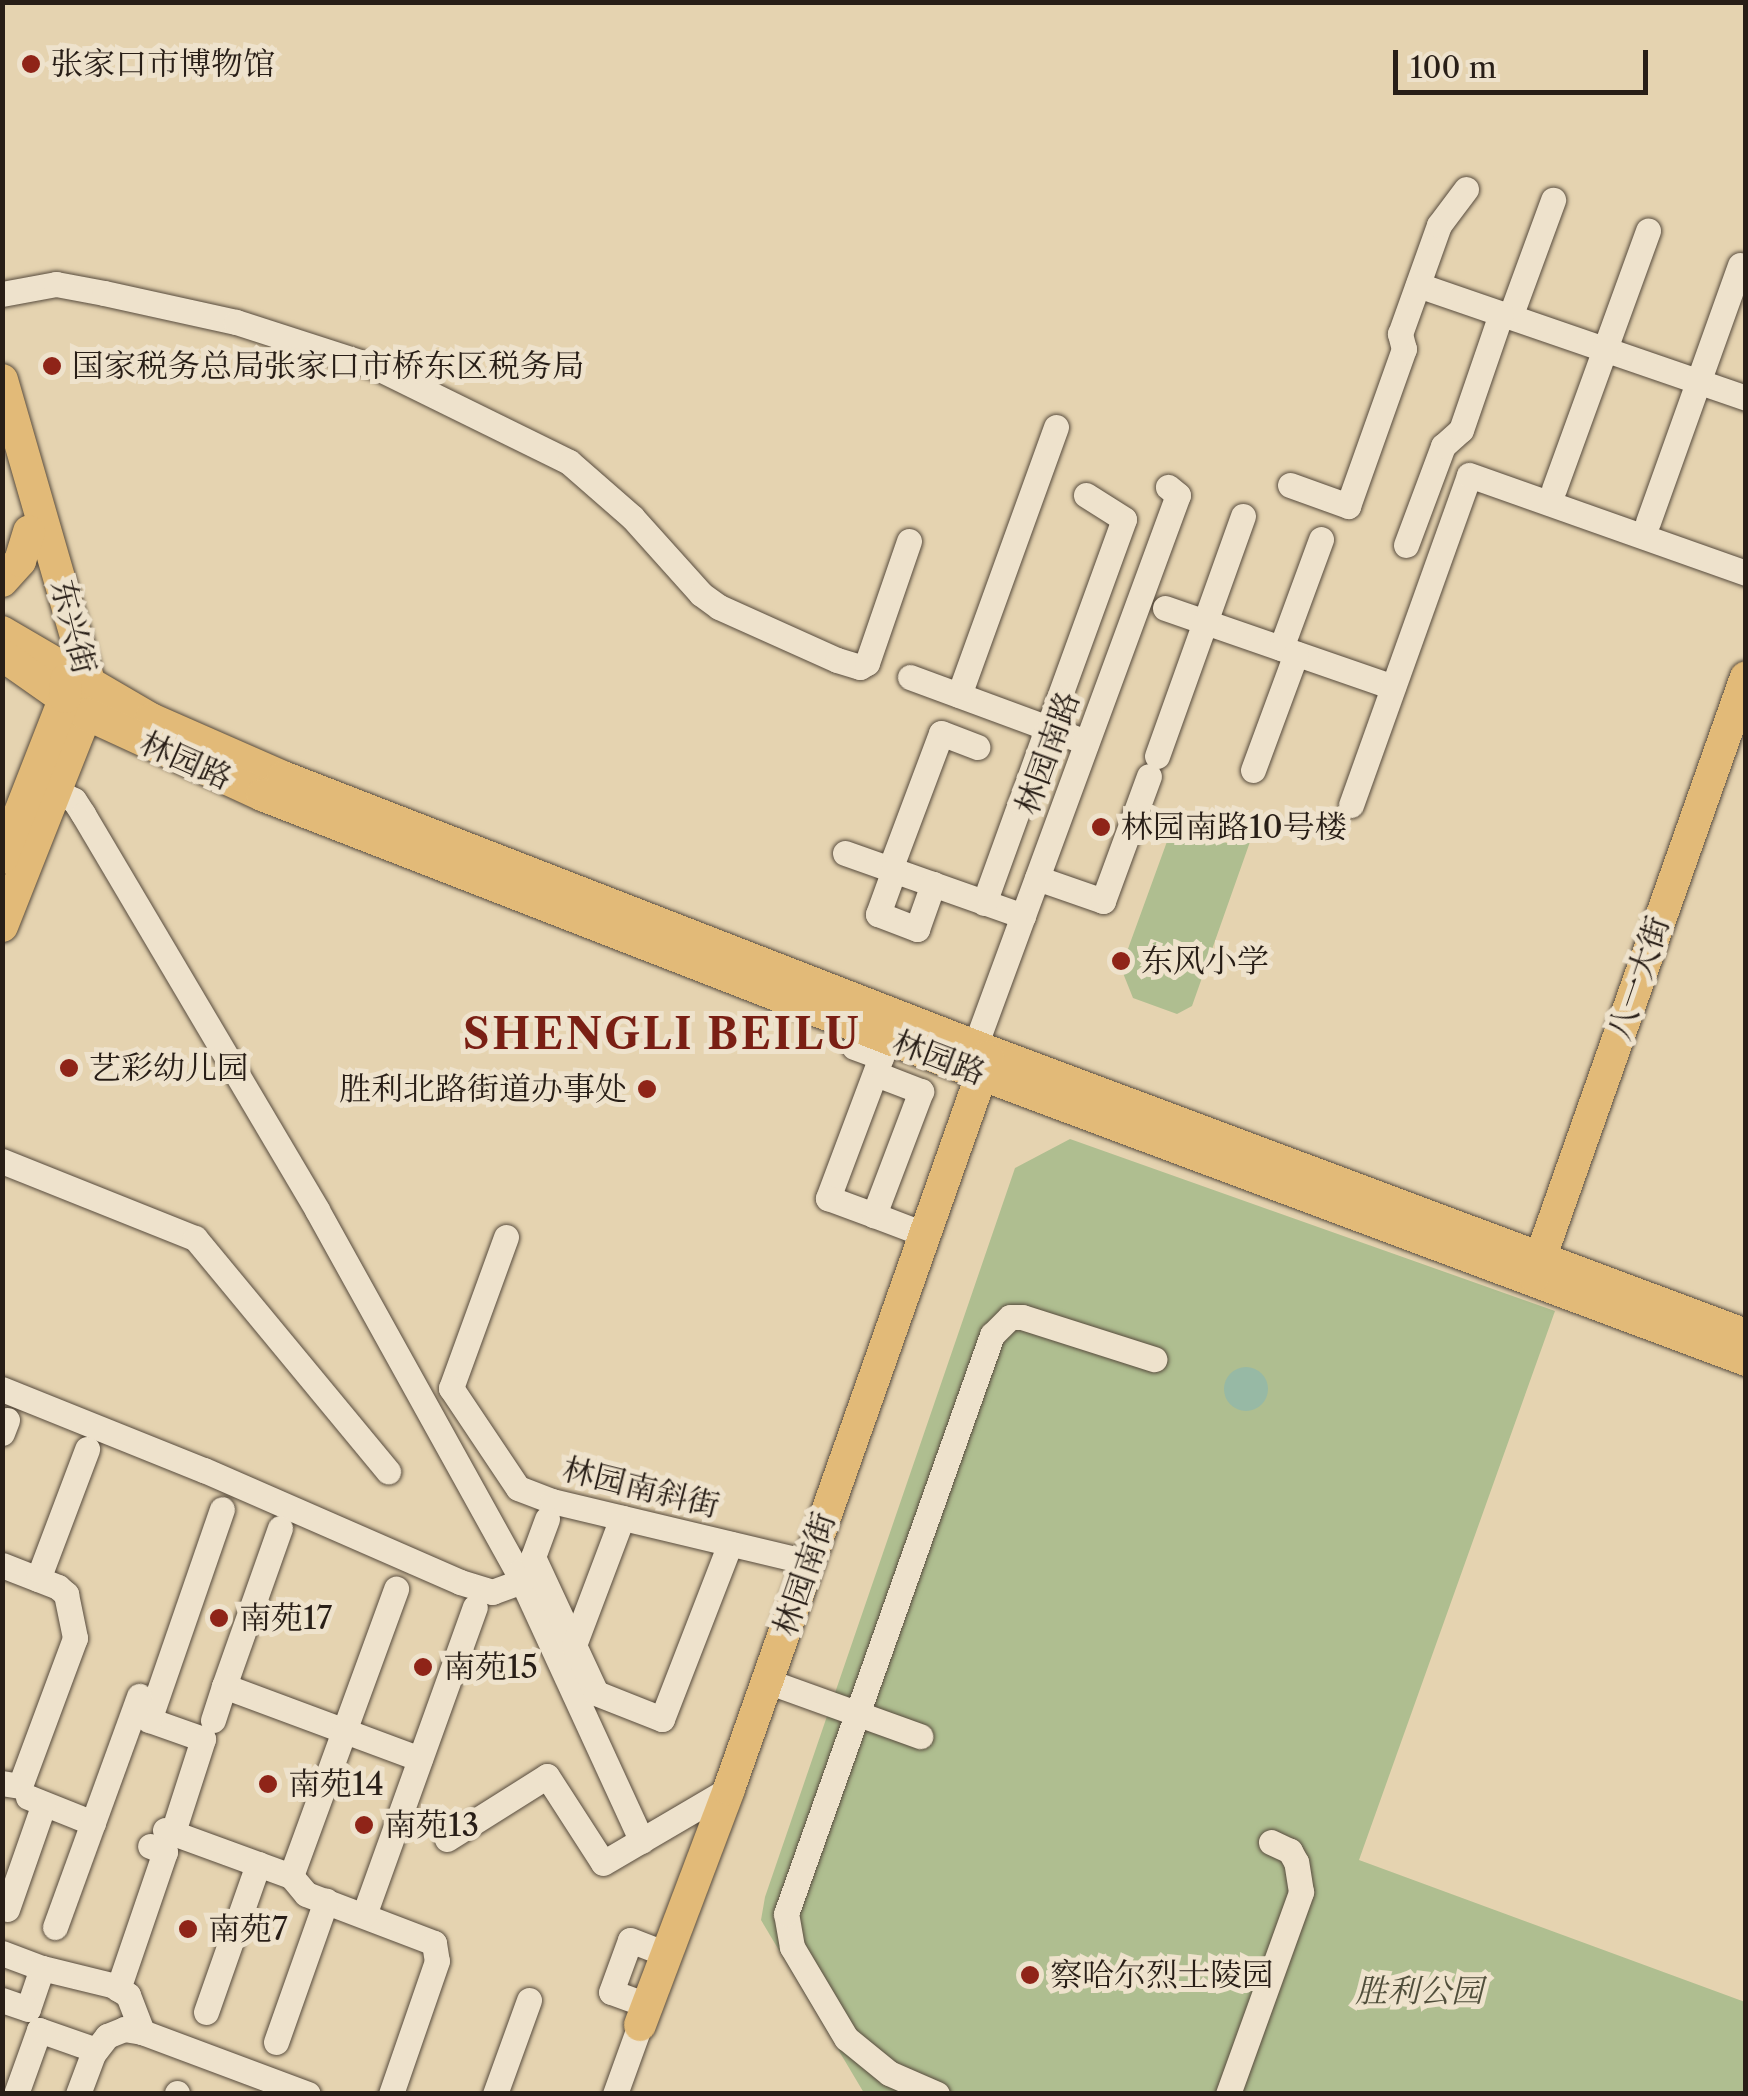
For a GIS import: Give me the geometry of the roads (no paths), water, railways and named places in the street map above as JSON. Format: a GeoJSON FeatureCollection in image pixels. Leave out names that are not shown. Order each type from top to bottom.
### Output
{"type":"FeatureCollection","features":[{"type":"Feature","properties":{"kind":"main road","name":"东兴街"},"geometry":{"type":"LineString","coordinates":[[2,380],[77,631],[77,692],[56,791],[2,926]]}},
{"type":"Feature","properties":{"kind":"main road","name":"东兴街"},"geometry":{"type":"LineString","coordinates":[[2,440],[77,692],[9,821],[2,858]]}},
{"type":"Feature","properties":{"kind":"main road"},"geometry":{"type":"LineString","coordinates":[[2,581],[20,560],[29,531]]}},
{"type":"Feature","properties":{"kind":"main road"},"geometry":{"type":"LineString","coordinates":[[77,631],[105,676],[140,712]]}},
{"type":"Feature","properties":{"kind":"main road"},"geometry":{"type":"LineString","coordinates":[[2,632],[77,692]]}},
{"type":"Feature","properties":{"kind":"main road"},"geometry":{"type":"LineString","coordinates":[[2,655],[77,692]]}},
{"type":"Feature","properties":{"kind":"main road","name":"八一大街"},"geometry":{"type":"LineString","coordinates":[[1547,1272],[1746,677]]}},
{"type":"Feature","properties":{"kind":"main road","name":"林园路"},"geometry":{"type":"LineString","coordinates":[[77,692],[140,712],[283,777],[982,1058]]}},
{"type":"Feature","properties":{"kind":"main road","name":"林园路"},"geometry":{"type":"LineString","coordinates":[[77,692],[262,794],[982,1058],[1547,1272],[1746,1360]]}},
{"type":"Feature","properties":{"kind":"main road","name":"八一大街"},"geometry":{"type":"LineString","coordinates":[[1547,1272],[1746,740]]}},
{"type":"Feature","properties":{"kind":"main road","name":"林园南街"},"geometry":{"type":"LineString","coordinates":[[644,2015],[729,1789],[982,1058]]}},
{"type":"Feature","properties":{"kind":"main road","name":"林园路"},"geometry":{"type":"LineString","coordinates":[[1547,1272],[1746,1335]]}},
{"type":"Feature","properties":{"kind":"street"},"geometry":{"type":"LineString","coordinates":[[1290,485],[1348,506],[1404,349],[1400,334],[1439,226],[1466,189]]}},
{"type":"Feature","properties":{"kind":"street"},"geometry":{"type":"LineString","coordinates":[[1406,545],[1443,446],[1460,430],[1553,200]]}},
{"type":"Feature","properties":{"kind":"street"},"geometry":{"type":"LineString","coordinates":[[1554,489],[1648,231]]}},
{"type":"Feature","properties":{"kind":"street"},"geometry":{"type":"LineString","coordinates":[[1648,522],[1740,265]]}},
{"type":"Feature","properties":{"kind":"street"},"geometry":{"type":"LineString","coordinates":[[2,294],[56,284],[104,293],[252,326],[378,368],[568,462],[632,517],[701,594],[719,606],[836,660],[860,667],[868,662],[909,541]]}},
{"type":"Feature","properties":{"kind":"street"},"geometry":{"type":"LineString","coordinates":[[1418,286],[1746,398]]}},
{"type":"Feature","properties":{"kind":"street"},"geometry":{"type":"LineString","coordinates":[[959,695],[1056,426]]}},
{"type":"Feature","properties":{"kind":"street"},"geometry":{"type":"LineString","coordinates":[[1351,806],[1469,474],[1746,573]]}},
{"type":"Feature","properties":{"kind":"street","name":"林园南路"},"geometry":{"type":"LineString","coordinates":[[982,1058],[1023,916],[1178,494],[1168,487]]}},
{"type":"Feature","properties":{"kind":"street"},"geometry":{"type":"LineString","coordinates":[[984,902],[1124,519],[1086,495]]}},
{"type":"Feature","properties":{"kind":"street"},"geometry":{"type":"LineString","coordinates":[[1037,878],[1104,901],[1242,516]]}},
{"type":"Feature","properties":{"kind":"street"},"geometry":{"type":"LineString","coordinates":[[1550,516],[1746,587]]}},
{"type":"Feature","properties":{"kind":"street"},"geometry":{"type":"LineString","coordinates":[[1253,770],[1320,539]]}},
{"type":"Feature","properties":{"kind":"street"},"geometry":{"type":"LineString","coordinates":[[1165,608],[1393,688]]}},
{"type":"Feature","properties":{"kind":"street"},"geometry":{"type":"LineString","coordinates":[[910,677],[1046,732],[1086,742]]}},
{"type":"Feature","properties":{"kind":"street"},"geometry":{"type":"LineString","coordinates":[[933,884],[917,929],[878,914],[940,733],[978,746]]}},
{"type":"Feature","properties":{"kind":"street"},"geometry":{"type":"LineString","coordinates":[[56,791],[74,800],[83,814],[318,1210],[522,1581],[642,1841]]}},
{"type":"Feature","properties":{"kind":"street"},"geometry":{"type":"LineString","coordinates":[[845,853],[1023,916]]}},
{"type":"Feature","properties":{"kind":"street"},"geometry":{"type":"LineString","coordinates":[[854,1046],[881,1056],[828,1198],[924,1234]]}},
{"type":"Feature","properties":{"kind":"street"},"geometry":{"type":"LineString","coordinates":[[874,1215],[921,1091],[884,1077]]}},
{"type":"Feature","properties":{"kind":"street"},"geometry":{"type":"LineString","coordinates":[[2,1161],[195,1238],[388,1471]]}},
{"type":"Feature","properties":{"kind":"street","name":"林园南斜街"},"geometry":{"type":"LineString","coordinates":[[506,1237],[451,1388],[518,1488],[622,1518],[809,1562]]}},
{"type":"Feature","properties":{"kind":"street"},"geometry":{"type":"LineString","coordinates":[[934,2093],[889,2073],[846,2038],[829,2016],[786,1929],[786,1914],[992,1335],[1002,1322],[1022,1316],[1154,1358]]}},
{"type":"Feature","properties":{"kind":"street"},"geometry":{"type":"LineString","coordinates":[[2,1388],[204,1470],[460,1582],[492,1592],[522,1581]]}},
{"type":"Feature","properties":{"kind":"street"},"geometry":{"type":"LineString","coordinates":[[38,1579],[87,1449]]}},
{"type":"Feature","properties":{"kind":"street"},"geometry":{"type":"LineString","coordinates":[[118,1989],[165,1852],[163,1836],[203,1738],[149,1720],[222,1509]]}},
{"type":"Feature","properties":{"kind":"street"},"geometry":{"type":"LineString","coordinates":[[574,1645],[622,1518]]}},
{"type":"Feature","properties":{"kind":"street"},"geometry":{"type":"LineString","coordinates":[[547,1519],[533,1557],[596,1693],[662,1719],[730,1544]]}},
{"type":"Feature","properties":{"kind":"street"},"geometry":{"type":"LineString","coordinates":[[212,1720],[280,1528]]}},
{"type":"Feature","properties":{"kind":"street"},"geometry":{"type":"LineString","coordinates":[[2,1565],[66,1594],[75,1638],[11,1785],[43,1806],[93,1823]]}},
{"type":"Feature","properties":{"kind":"street"},"geometry":{"type":"LineString","coordinates":[[291,1876],[396,1589]]}},
{"type":"Feature","properties":{"kind":"street"},"geometry":{"type":"LineString","coordinates":[[276,2042],[420,1759],[475,1607]]}},
{"type":"Feature","properties":{"kind":"street"},"geometry":{"type":"LineString","coordinates":[[767,1681],[920,1736]]}},
{"type":"Feature","properties":{"kind":"street"},"geometry":{"type":"LineString","coordinates":[[224,1686],[420,1759]]}},
{"type":"Feature","properties":{"kind":"street"},"geometry":{"type":"LineString","coordinates":[[55,1927],[139,1696]]}},
{"type":"Feature","properties":{"kind":"street"},"geometry":{"type":"LineString","coordinates":[[447,1839],[547,1776],[603,1863],[729,1789]]}},
{"type":"Feature","properties":{"kind":"street"},"geometry":{"type":"LineString","coordinates":[[7,1909],[43,1806]]}},
{"type":"Feature","properties":{"kind":"street"},"geometry":{"type":"LineString","coordinates":[[163,1836],[291,1876],[298,1889],[341,1914],[428,1938],[438,1952],[391,2094]]}},
{"type":"Feature","properties":{"kind":"street"},"geometry":{"type":"LineString","coordinates":[[1228,2094],[1301,1892],[1296,1862],[1290,1852],[1271,1842]]}},
{"type":"Feature","properties":{"kind":"street"},"geometry":{"type":"LineString","coordinates":[[206,2012],[258,1864]]}},
{"type":"Feature","properties":{"kind":"street"},"geometry":{"type":"LineString","coordinates":[[2,1954],[118,1989],[128,1995],[142,2032]]}},
{"type":"Feature","properties":{"kind":"street"},"geometry":{"type":"LineString","coordinates":[[2,2000],[28,2009],[42,1968]]}},
{"type":"Feature","properties":{"kind":"street"},"geometry":{"type":"LineString","coordinates":[[495,2094],[529,2000]]}},
{"type":"Feature","properties":{"kind":"street","name":"林园南街"},"geometry":{"type":"LineString","coordinates":[[614,2094],[644,2015]]}},
{"type":"Feature","properties":{"kind":"street"},"geometry":{"type":"LineString","coordinates":[[78,2094],[96,2050],[107,2036],[124,2028],[308,2094]]}},
{"type":"Feature","properties":{"kind":"street"},"geometry":{"type":"LineString","coordinates":[[16,2094],[39,2030],[96,2050]]}},
{"type":"Feature","properties":{"kind":"place","name":"张家口市博物馆"},"geometry":{"type":"Point","coordinates":[31,64]}},
{"type":"Feature","properties":{"kind":"place","name":"国家税务总局张家口市桥东区税务局"},"geometry":{"type":"Point","coordinates":[52,366]}},
{"type":"Feature","properties":{"kind":"place","name":"林园南路10号楼"},"geometry":{"type":"Point","coordinates":[1101,827]}},
{"type":"Feature","properties":{"kind":"place","name":"东风小学"},"geometry":{"type":"Point","coordinates":[1121,961]}},
{"type":"Feature","properties":{"kind":"place","name":"艺彩幼儿园"},"geometry":{"type":"Point","coordinates":[69,1068]}},
{"type":"Feature","properties":{"kind":"place","name":"胜利北路街道办事处"},"geometry":{"type":"Point","coordinates":[647,1089]}},
{"type":"Feature","properties":{"kind":"place","name":"南苑17"},"geometry":{"type":"Point","coordinates":[219,1618]}},
{"type":"Feature","properties":{"kind":"place","name":"南苑15"},"geometry":{"type":"Point","coordinates":[423,1667]}},
{"type":"Feature","properties":{"kind":"place","name":"南苑14"},"geometry":{"type":"Point","coordinates":[268,1784]}},
{"type":"Feature","properties":{"kind":"place","name":"南苑13"},"geometry":{"type":"Point","coordinates":[364,1825]}},
{"type":"Feature","properties":{"kind":"place","name":"南苑7"},"geometry":{"type":"Point","coordinates":[188,1929]}},
{"type":"Feature","properties":{"kind":"place","name":"察哈尔烈士陵园"},"geometry":{"type":"Point","coordinates":[1030,1975]}},
{"type":"Feature","properties":{"kind":"district","name":"SHENGLI BEILU"},"geometry":{"type":"Point","coordinates":[662,1034]}},
{"type":"Feature","properties":{"kind":"park label","name":"胜利公园"},"geometry":{"type":"Point","coordinates":[1419,1991]}}]}
